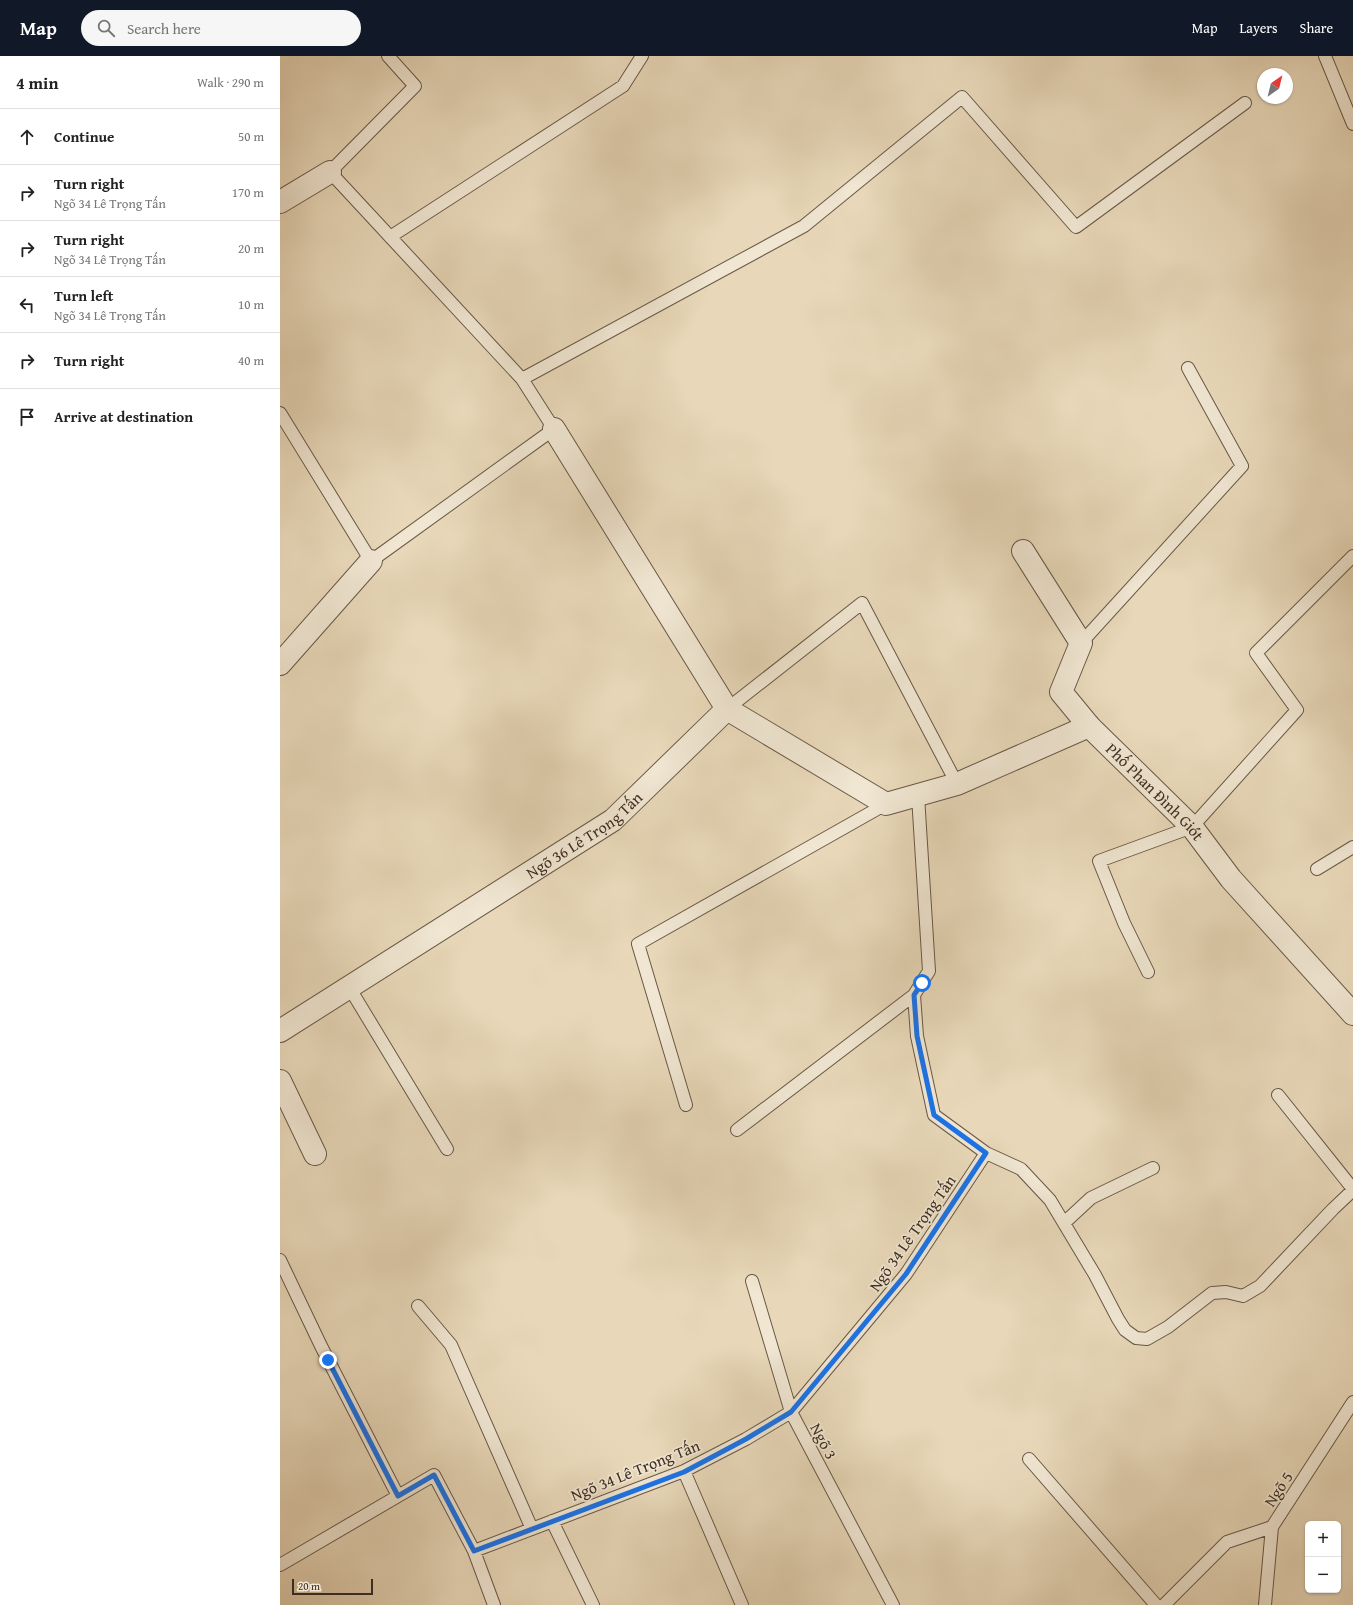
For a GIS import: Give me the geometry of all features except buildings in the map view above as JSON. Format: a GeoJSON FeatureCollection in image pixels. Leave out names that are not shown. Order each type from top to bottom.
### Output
{"type":"FeatureCollection","features":[{"type":"Feature","properties":{"kind":"street"},"geometry":{"type":"LineString","coordinates":[[280,202],[330,172]]}},
{"type":"Feature","properties":{"kind":"street"},"geometry":{"type":"LineString","coordinates":[[554,429],[727,709],[886,804],[957,784],[1089,726]]}},
{"type":"Feature","properties":{"kind":"street"},"geometry":{"type":"LineString","coordinates":[[1023,551],[1081,643]]}},
{"type":"Feature","properties":{"kind":"street"},"geometry":{"type":"LineString","coordinates":[[280,664],[370,561]]}},
{"type":"Feature","properties":{"kind":"street","name":"Phố Phan Đình Giót"},"geometry":{"type":"LineString","coordinates":[[1081,643],[1061,692],[1089,726],[1192,827],[1231,879],[1353,1014]]}},
{"type":"Feature","properties":{"kind":"street","name":"Ngõ 36 Lê Trọng Tấn"},"geometry":{"type":"LineString","coordinates":[[280,1031],[613,820],[727,709]]}},
{"type":"Feature","properties":{"kind":"street"},"geometry":{"type":"LineString","coordinates":[[280,1081],[315,1154]]}},
{"type":"Feature","properties":{"kind":"lane"},"geometry":{"type":"LineString","coordinates":[[280,413],[370,561],[554,429],[522,379],[330,172],[415,86],[388,56]]}},
{"type":"Feature","properties":{"kind":"lane"},"geometry":{"type":"LineString","coordinates":[[390,237],[623,86],[642,56]]}},
{"type":"Feature","properties":{"kind":"lane"},"geometry":{"type":"LineString","coordinates":[[1325,56],[1353,124]]}},
{"type":"Feature","properties":{"kind":"lane"},"geometry":{"type":"LineString","coordinates":[[522,379],[804,226],[962,97],[1076,227],[1245,103]]}},
{"type":"Feature","properties":{"kind":"lane"},"geometry":{"type":"LineString","coordinates":[[1081,643],[1242,466],[1188,368]]}},
{"type":"Feature","properties":{"kind":"lane"},"geometry":{"type":"LineString","coordinates":[[1148,972],[1124,923],[1099,861],[1192,827],[1297,710],[1256,653],[1353,556]]}},
{"type":"Feature","properties":{"kind":"lane","name":"Ngõ 36 Lê Trọng Tấn"},"geometry":{"type":"LineString","coordinates":[[727,709],[862,604],[957,784]]}},
{"type":"Feature","properties":{"kind":"lane"},"geometry":{"type":"LineString","coordinates":[[737,1130],[914,995],[929,971],[918,796]]}},
{"type":"Feature","properties":{"kind":"lane"},"geometry":{"type":"LineString","coordinates":[[686,1105],[638,944],[886,804]]}},
{"type":"Feature","properties":{"kind":"lane"},"geometry":{"type":"LineString","coordinates":[[1317,869],[1353,847]]}},
{"type":"Feature","properties":{"kind":"lane"},"geometry":{"type":"LineString","coordinates":[[349,987],[446,1149]]}},
{"type":"Feature","properties":{"kind":"lane"},"geometry":{"type":"LineString","coordinates":[[914,995],[917,1036],[934,1115],[986,1153],[1021,1169],[1050,1200],[1095,1275],[1118,1319],[1125,1330],[1136,1338],[1147,1339],[1168,1327],[1212,1293],[1226,1292],[1243,1296],[1260,1286],[1353,1190],[1278,1095]]}},
{"type":"Feature","properties":{"kind":"lane","name":"Ngõ 34 Lê Trọng Tấn"},"geometry":{"type":"LineString","coordinates":[[474,1551],[684,1472],[746,1439],[791,1412],[906,1274],[986,1153]]}},
{"type":"Feature","properties":{"kind":"lane"},"geometry":{"type":"LineString","coordinates":[[1064,1223],[1091,1198],[1153,1168]]}},
{"type":"Feature","properties":{"kind":"lane"},"geometry":{"type":"LineString","coordinates":[[280,1260],[321,1346],[398,1496]]}},
{"type":"Feature","properties":{"kind":"lane","name":"Ngõ 3"},"geometry":{"type":"LineString","coordinates":[[752,1281],[791,1412],[893,1605]]}},
{"type":"Feature","properties":{"kind":"lane"},"geometry":{"type":"LineString","coordinates":[[418,1306],[451,1345],[532,1529]]}},
{"type":"Feature","properties":{"kind":"lane","name":"Ngõ 5"},"geometry":{"type":"LineString","coordinates":[[1265,1605],[1272,1527],[1351,1408]]}},
{"type":"Feature","properties":{"kind":"lane"},"geometry":{"type":"LineString","coordinates":[[1029,1459],[1156,1605]]}},
{"type":"Feature","properties":{"kind":"lane"},"geometry":{"type":"LineString","coordinates":[[684,1472],[742,1605]]}},
{"type":"Feature","properties":{"kind":"lane"},"geometry":{"type":"LineString","coordinates":[[280,1565],[434,1475],[474,1551],[494,1605]]}},
{"type":"Feature","properties":{"kind":"lane"},"geometry":{"type":"LineString","coordinates":[[552,1521],[593,1605]]}},
{"type":"Feature","properties":{"kind":"lane"},"geometry":{"type":"LineString","coordinates":[[1164,1605],[1227,1542],[1272,1527]]}},
{"type":"Feature","properties":{"kind":"route"},"geometry":{"type":"LineString","coordinates":[[328,1360],[398,1496],[434,1475],[474,1551],[684,1472],[746,1439],[791,1412],[906,1274],[986,1153],[934,1115],[917,1036],[914,995],[922,983]]}}]}
